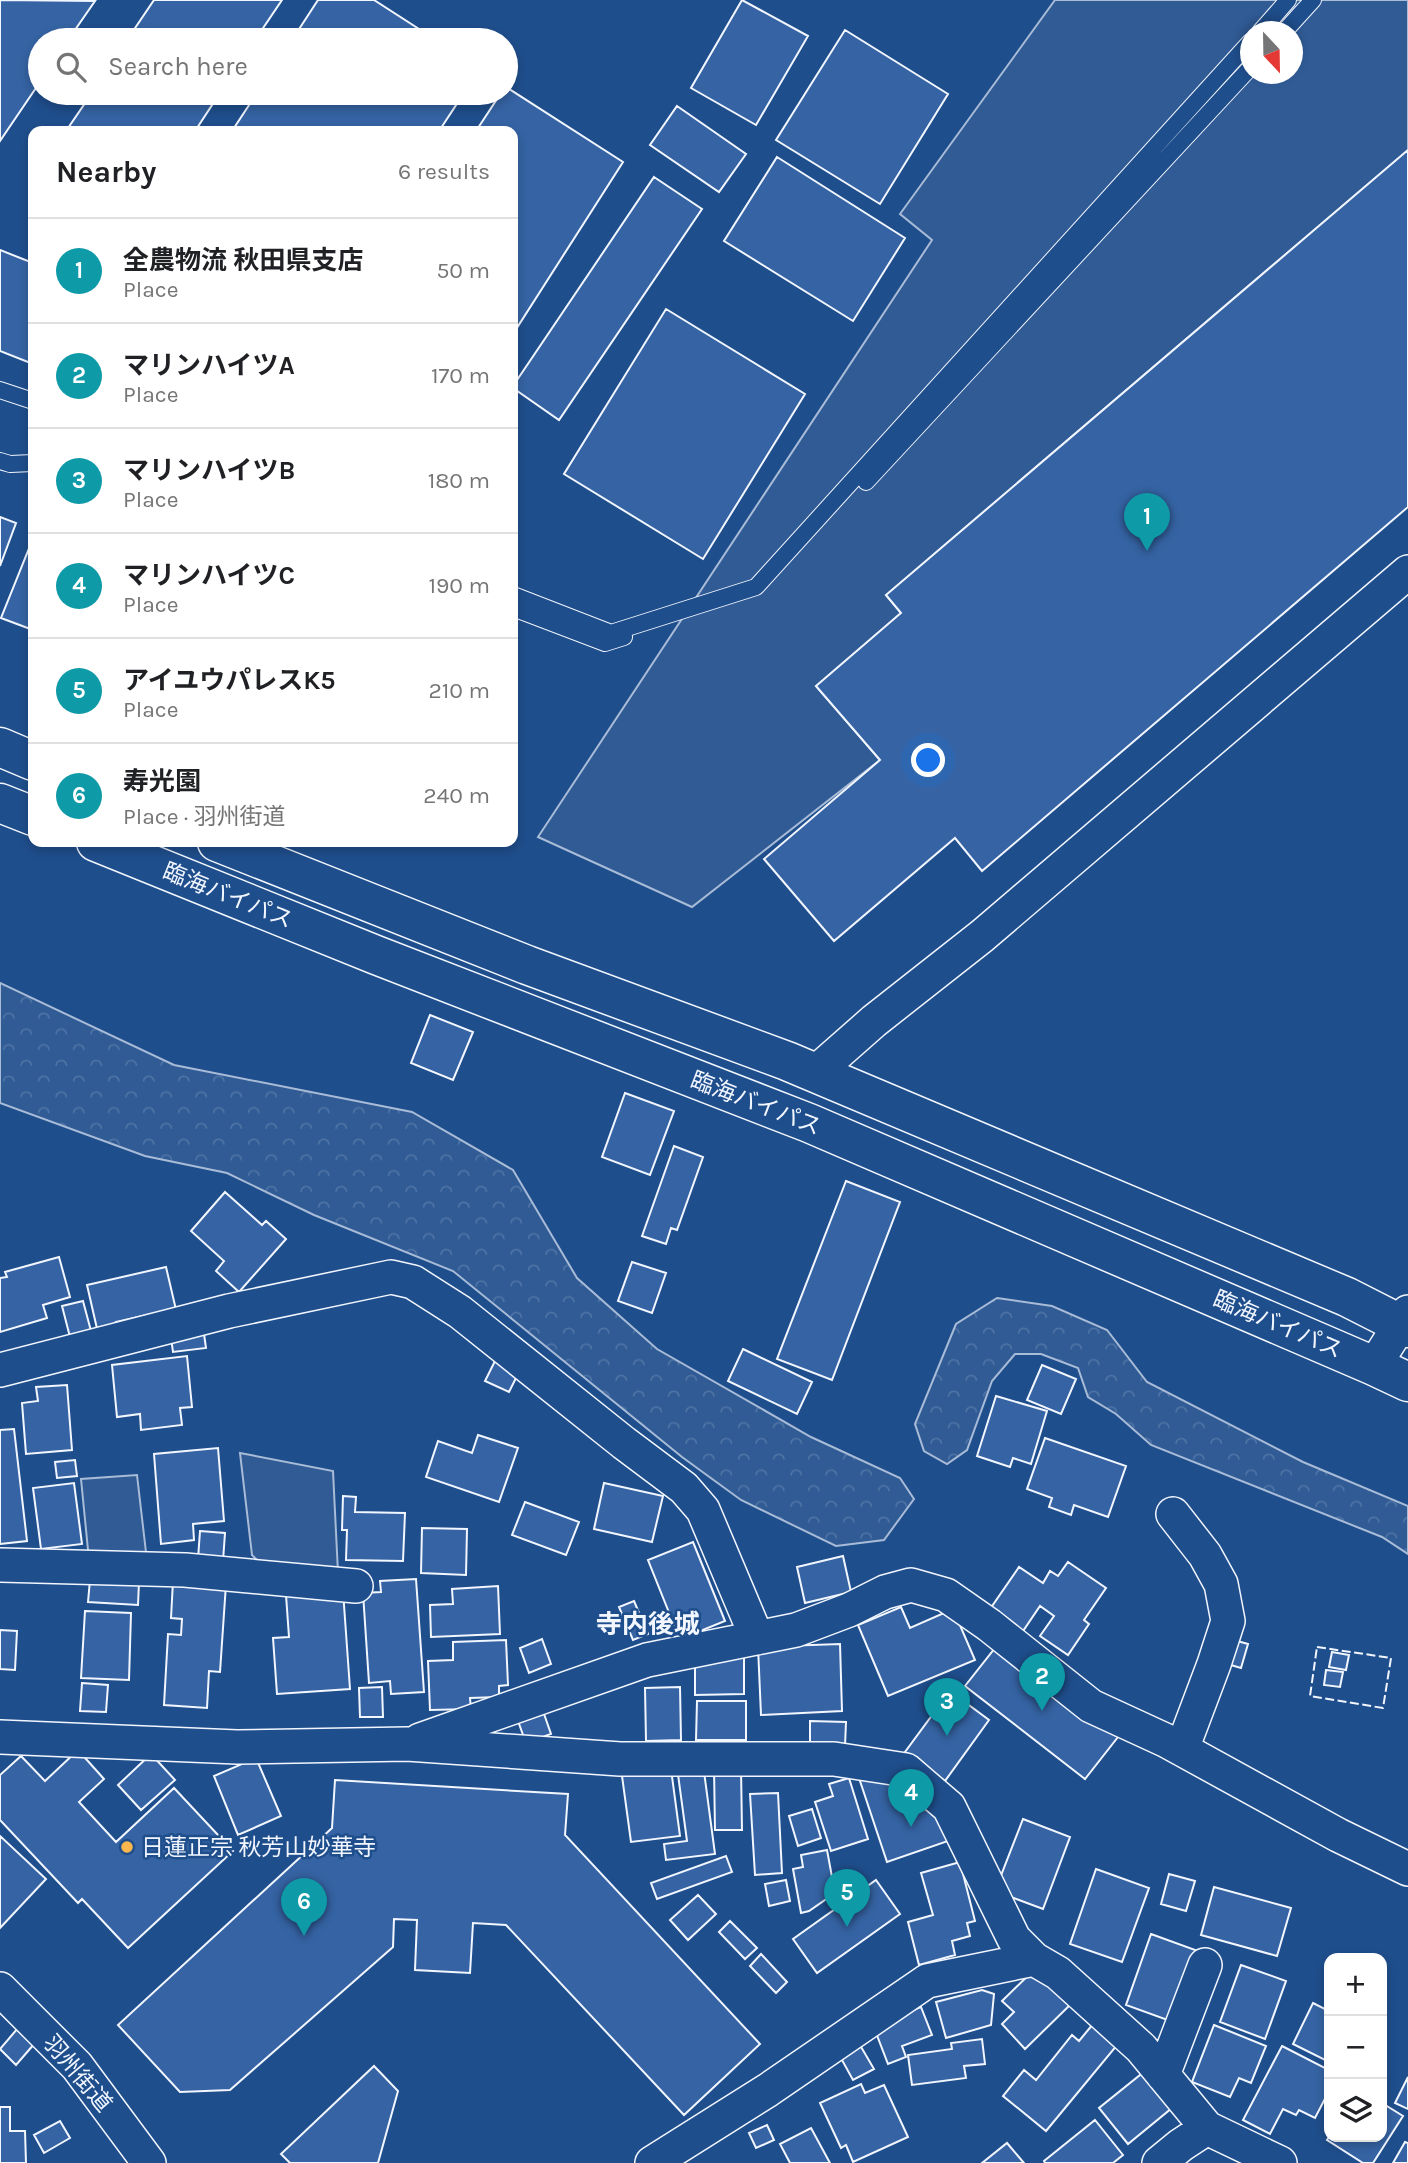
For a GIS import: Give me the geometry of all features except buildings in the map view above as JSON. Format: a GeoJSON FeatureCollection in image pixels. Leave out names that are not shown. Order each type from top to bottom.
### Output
{"type":"FeatureCollection","features":[{"type":"Feature","properties":{"kind":"highway"},"geometry":{"type":"LineString","coordinates":[[0,747],[28,759]]}},
{"type":"Feature","properties":{"kind":"highway"},"geometry":{"type":"LineString","coordinates":[[0,803],[28,814]]}},
{"type":"Feature","properties":{"kind":"highway","name":"臨海バイパス"},"geometry":{"type":"LineString","coordinates":[[108,847],[388,960],[809,1123],[1408,1382]]}},
{"type":"Feature","properties":{"kind":"highway","name":"臨海バイパス"},"geometry":{"type":"LineString","coordinates":[[230,847],[527,965],[815,1073],[1405,1322]]}},
{"type":"Feature","properties":{"kind":"street"},"geometry":{"type":"LineString","coordinates":[[815,1073],[874,1021],[982,936],[1408,572]]}},
{"type":"Feature","properties":{"kind":"street"},"geometry":{"type":"LineString","coordinates":[[0,1370],[229,1311],[391,1278],[414,1282],[460,1312],[684,1488],[703,1510],[757,1638]]}},
{"type":"Feature","properties":{"kind":"street"},"geometry":{"type":"LineString","coordinates":[[1374,1366],[1405,1322]]}},
{"type":"Feature","properties":{"kind":"street"},"geometry":{"type":"LineString","coordinates":[[1173,1514],[1205,1555],[1221,1584],[1228,1620],[1182,1749]]}},
{"type":"Feature","properties":{"kind":"street"},"geometry":{"type":"LineString","coordinates":[[0,1565],[186,1570],[356,1586]]}},
{"type":"Feature","properties":{"kind":"street"},"geometry":{"type":"LineString","coordinates":[[407,1744],[647,1660],[796,1630],[849,1610],[885,1592],[911,1585],[946,1595],[989,1625],[1091,1706],[1182,1749],[1338,1835],[1408,1869]]}},
{"type":"Feature","properties":{"kind":"street"},"geometry":{"type":"LineString","coordinates":[[0,1737],[237,1747],[407,1744],[620,1759],[834,1759],[906,1770],[949,1807],[1014,1939],[1034,1959],[1058,1973],[1141,2048],[1207,2128],[1280,2163]]}},
{"type":"Feature","properties":{"kind":"street"},"geometry":{"type":"LineString","coordinates":[[652,2163],[768,2090],[928,1981],[1034,1959]]}},
{"type":"Feature","properties":{"kind":"street"},"geometry":{"type":"LineString","coordinates":[[1163,2074],[1205,1965]]}},
{"type":"Feature","properties":{"kind":"street","name":"羽州街道"},"geometry":{"type":"LineString","coordinates":[[0,1989],[77,2066],[149,2163]]}},
{"type":"Feature","properties":{"kind":"street"},"geometry":{"type":"LineString","coordinates":[[1159,2163],[1207,2128]]}},
{"type":"Feature","properties":{"kind":"lane"},"geometry":{"type":"LineString","coordinates":[[1270,21],[1288,0]]}},
{"type":"Feature","properties":{"kind":"lane"},"geometry":{"type":"LineString","coordinates":[[1294,21],[1313,0]]}},
{"type":"Feature","properties":{"kind":"lane"},"geometry":{"type":"LineString","coordinates":[[518,597],[611,633],[756,587],[1240,53]]}},
{"type":"Feature","properties":{"kind":"lane"},"geometry":{"type":"LineString","coordinates":[[518,610],[605,642],[758,598],[1240,80]]}},
{"type":"Feature","properties":{"kind":"lane"},"geometry":{"type":"LineString","coordinates":[[0,390],[28,399]]}},
{"type":"Feature","properties":{"kind":"lane"},"geometry":{"type":"LineString","coordinates":[[0,461],[10,464],[28,463]]}},
{"type":"Feature","properties":{"kind":"shaded area"},"geometry":{"type":"Polygon","coordinates":[[[1055,0],[1408,0],[1408,150],[886,595],[901,613],[816,686],[880,760],[692,907],[538,837],[932,240],[900,214],[1055,0]]]}},
{"type":"Feature","properties":{"kind":"shaded area"},"geometry":{"type":"Polygon","coordinates":[[[240,1453],[333,1471],[338,1573],[268,1571],[252,1555],[240,1453]]]}},
{"type":"Feature","properties":{"kind":"shaded area"},"geometry":{"type":"Polygon","coordinates":[[[137,1475],[147,1561],[89,1560],[81,1479],[137,1475]]]}},
{"type":"Feature","properties":{"kind":"green space"},"geometry":{"type":"Polygon","coordinates":[[[0,983],[174,1065],[412,1112],[513,1170],[577,1278],[657,1349],[811,1437],[900,1478],[914,1499],[884,1540],[836,1546],[741,1500],[682,1457],[453,1271],[314,1215],[227,1173],[145,1156],[0,1103],[0,983]]]}},
{"type":"Feature","properties":{"kind":"green space"},"geometry":{"type":"Polygon","coordinates":[[[997,1298],[1052,1306],[1107,1330],[1147,1382],[1303,1462],[1408,1506],[1408,1554],[1382,1537],[1151,1445],[1116,1414],[1088,1397],[1078,1368],[1041,1354],[1015,1354],[992,1381],[967,1450],[947,1464],[924,1451],[915,1424],[956,1324],[997,1298]]]}},
{"type":"Feature","properties":{"kind":"fence"},"geometry":{"type":"LineString","coordinates":[[1317,1647],[1391,1658],[1383,1708],[1310,1696],[1317,1647]]}},
{"type":"Feature","properties":{"kind":"place","name":"全農物流 秋田県支店"},"geometry":{"type":"Point","coordinates":[1147,551]}},
{"type":"Feature","properties":{"kind":"place","name":"マリンハイツA"},"geometry":{"type":"Point","coordinates":[1042,1711]}},
{"type":"Feature","properties":{"kind":"place","name":"マリンハイツB"},"geometry":{"type":"Point","coordinates":[947,1736]}},
{"type":"Feature","properties":{"kind":"place","name":"マリンハイツC"},"geometry":{"type":"Point","coordinates":[911,1827]}},
{"type":"Feature","properties":{"kind":"place","name":"日蓮正宗 秋芳山妙華寺"},"geometry":{"type":"Point","coordinates":[127,1847]}},
{"type":"Feature","properties":{"kind":"place","name":"アイユウパレスK5"},"geometry":{"type":"Point","coordinates":[847,1927]}},
{"type":"Feature","properties":{"kind":"place","name":"寿光園"},"geometry":{"type":"Point","coordinates":[304,1936]}},
{"type":"Feature","properties":{"kind":"district","name":"寺内後城"},"geometry":{"type":"Point","coordinates":[648,1624]}}]}
